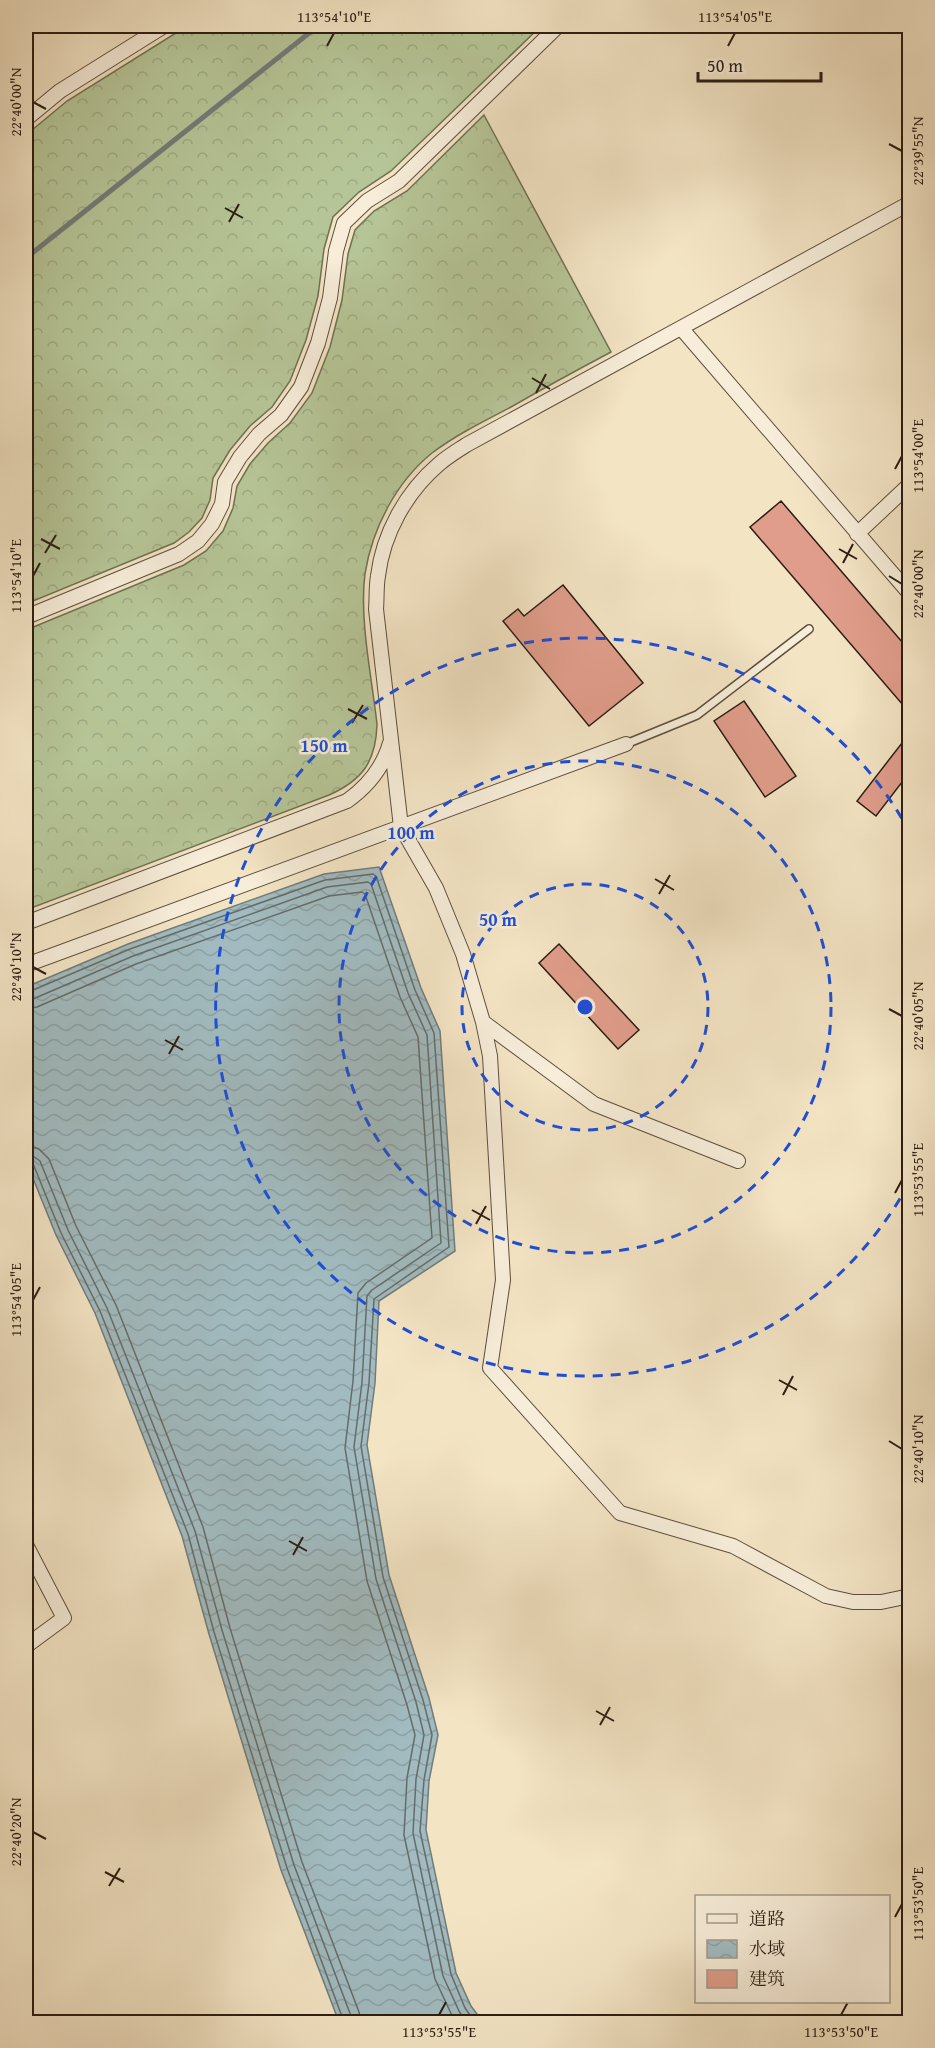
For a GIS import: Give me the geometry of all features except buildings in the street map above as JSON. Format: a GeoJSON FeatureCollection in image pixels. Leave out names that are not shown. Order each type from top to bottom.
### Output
{"type":"FeatureCollection","features":[{"type":"Feature","properties":{"kind":"street"},"geometry":{"type":"LineString","coordinates":[[26,119],[60,91],[164,26]]}},
{"type":"Feature","properties":{"kind":"street"},"geometry":{"type":"LineString","coordinates":[[26,617],[179,554],[198,541],[212,524],[222,504],[225,482],[240,457],[259,434],[281,415],[301,387],[318,344],[330,298],[336,251],[344,223],[367,201],[399,181],[558,26]]}},
{"type":"Feature","properties":{"kind":"street"},"geometry":{"type":"LineString","coordinates":[[909,203],[466,445],[439,464],[416,487],[393,524],[385,544],[378,576],[376,609],[401,827],[431,878],[464,954],[490,1056],[503,1280],[490,1368],[620,1513],[733,1546],[826,1596],[853,1602],[881,1602],[909,1596]]}},
{"type":"Feature","properties":{"kind":"street"},"geometry":{"type":"LineString","coordinates":[[681,328],[909,594]]}},
{"type":"Feature","properties":{"kind":"street"},"geometry":{"type":"LineString","coordinates":[[857,534],[909,484]]}},
{"type":"Feature","properties":{"kind":"street"},"geometry":{"type":"LineString","coordinates":[[26,923],[347,801],[377,773],[386,756],[391,738]]}},
{"type":"Feature","properties":{"kind":"street"},"geometry":{"type":"LineString","coordinates":[[26,965],[626,744]]}},
{"type":"Feature","properties":{"kind":"street"},"geometry":{"type":"LineString","coordinates":[[483,1022],[594,1104],[738,1161]]}},
{"type":"Feature","properties":{"kind":"street"},"geometry":{"type":"LineString","coordinates":[[26,1545],[64,1618],[26,1646]]}},
{"type":"Feature","properties":{"kind":"lane"},"geometry":{"type":"LineString","coordinates":[[626,744],[697,715],[809,628]]}},
{"type":"Feature","properties":{"kind":"green space"},"geometry":{"type":"Polygon","coordinates":[[[187,26],[541,26],[391,171],[359,192],[333,217],[324,249],[318,296],[306,340],[290,381],[272,407],[250,426],[230,450],[213,478],[210,500],[202,518],[174,543],[26,604],[26,135],[67,101],[187,26]]]}},
{"type":"Feature","properties":{"kind":"green space"},"geometry":{"type":"Polygon","coordinates":[[[484,115],[611,352],[441,446],[419,465],[397,492],[373,540],[365,574],[365,629],[377,724],[374,749],[359,776],[329,795],[26,910],[26,630],[184,565],[206,551],[223,531],[233,508],[237,486],[250,464],[290,423],[312,393],[330,347],[342,300],[348,254],[355,230],[374,211],[407,191],[484,115]]]}},
{"type":"Feature","properties":{"kind":"water"},"geometry":{"type":"Polygon","coordinates":[[[379,867],[421,988],[440,1031],[455,1251],[379,1301],[375,1383],[367,1445],[389,1575],[429,1698],[438,1735],[429,1781],[426,1830],[456,1973],[471,2006],[483,2022],[339,2022],[281,1870],[209,1634],[182,1536],[95,1313],[56,1235],[26,1161],[26,987],[128,944],[324,874],[379,867]]]}},
{"type":"Feature","properties":{"kind":"waterway"},"geometry":{"type":"LineString","coordinates":[[26,258],[318,26]]}}]}
